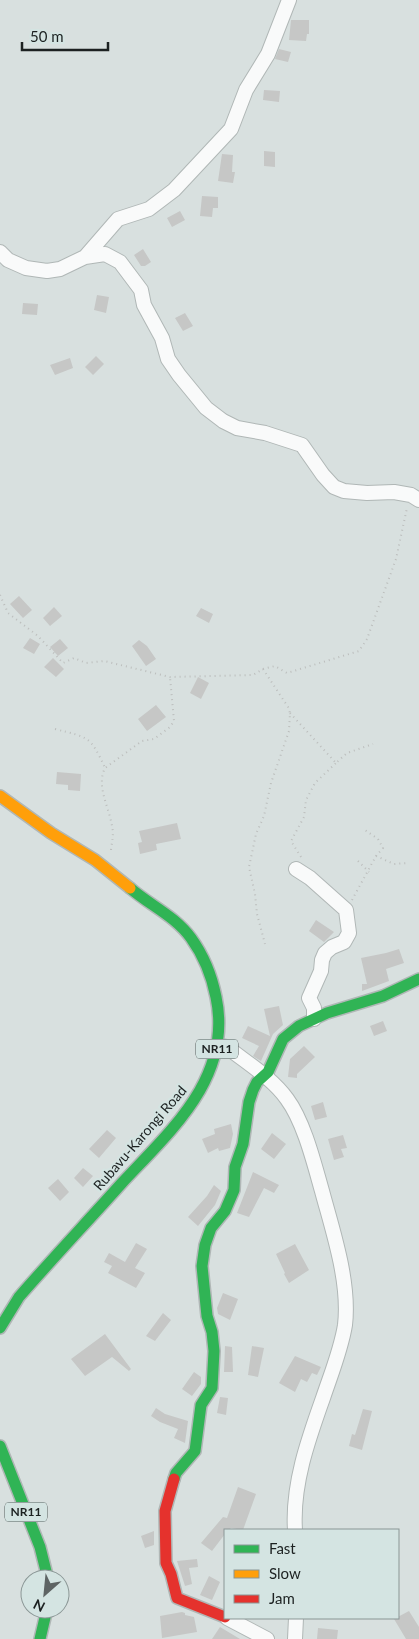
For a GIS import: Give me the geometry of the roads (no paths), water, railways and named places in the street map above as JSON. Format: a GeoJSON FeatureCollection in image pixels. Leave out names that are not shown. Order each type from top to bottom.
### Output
{"type":"FeatureCollection","features":[{"type":"Feature","properties":{"kind":"main road","name":"Rubavu-Karongi Road"},"geometry":{"type":"LineString","coordinates":[[0,796],[68,844],[102,865],[174,920],[194,942],[212,981],[218,1003],[218,1045],[208,1076],[184,1113],[19,1297],[0,1328]]}},
{"type":"Feature","properties":{"kind":"main road"},"geometry":{"type":"LineString","coordinates":[[224,1616],[177,1598],[166,1563],[165,1512],[176,1472],[195,1451],[201,1405],[212,1388],[214,1351],[212,1332],[207,1316],[202,1266],[205,1245],[211,1228],[225,1211],[234,1190],[235,1167],[243,1144],[249,1102],[258,1082],[268,1072],[284,1039],[300,1026],[314,1019],[349,1005],[382,996],[419,979]]}},
{"type":"Feature","properties":{"kind":"main road","name":"NR11"},"geometry":{"type":"LineString","coordinates":[[0,1446],[40,1547],[46,1569]]}},
{"type":"Feature","properties":{"kind":"main road"},"geometry":{"type":"LineString","coordinates":[[40,1639],[45,1619]]}},
{"type":"Feature","properties":{"kind":"street"},"geometry":{"type":"LineString","coordinates":[[85,257],[118,220],[149,209],[174,190],[231,129],[246,90],[268,54],[289,0]]}},
{"type":"Feature","properties":{"kind":"street"},"geometry":{"type":"LineString","coordinates":[[0,252],[8,260],[26,268],[47,271],[60,269],[85,257],[105,254],[120,262],[141,290],[144,305],[162,338],[168,359],[206,408],[223,421],[237,428],[302,445],[334,487],[344,491],[367,493],[394,492],[415,497]]}},
{"type":"Feature","properties":{"kind":"street"},"geometry":{"type":"LineString","coordinates":[[296,869],[310,878],[346,910],[349,933],[344,942],[332,947],[325,953],[322,960],[321,971],[309,998],[314,1008],[314,1019]]}},
{"type":"Feature","properties":{"kind":"street"},"geometry":{"type":"LineString","coordinates":[[218,1045],[227,1047],[272,1082],[287,1100],[301,1127],[312,1158],[340,1255],[345,1324],[299,1476],[294,1508],[295,1529]]}},
{"type":"Feature","properties":{"kind":"street"},"geometry":{"type":"LineString","coordinates":[[230,1619],[267,1639]]}},
{"type":"Feature","properties":{"kind":"street"},"geometry":{"type":"LineString","coordinates":[[295,1639],[296,1619]]}}]}
